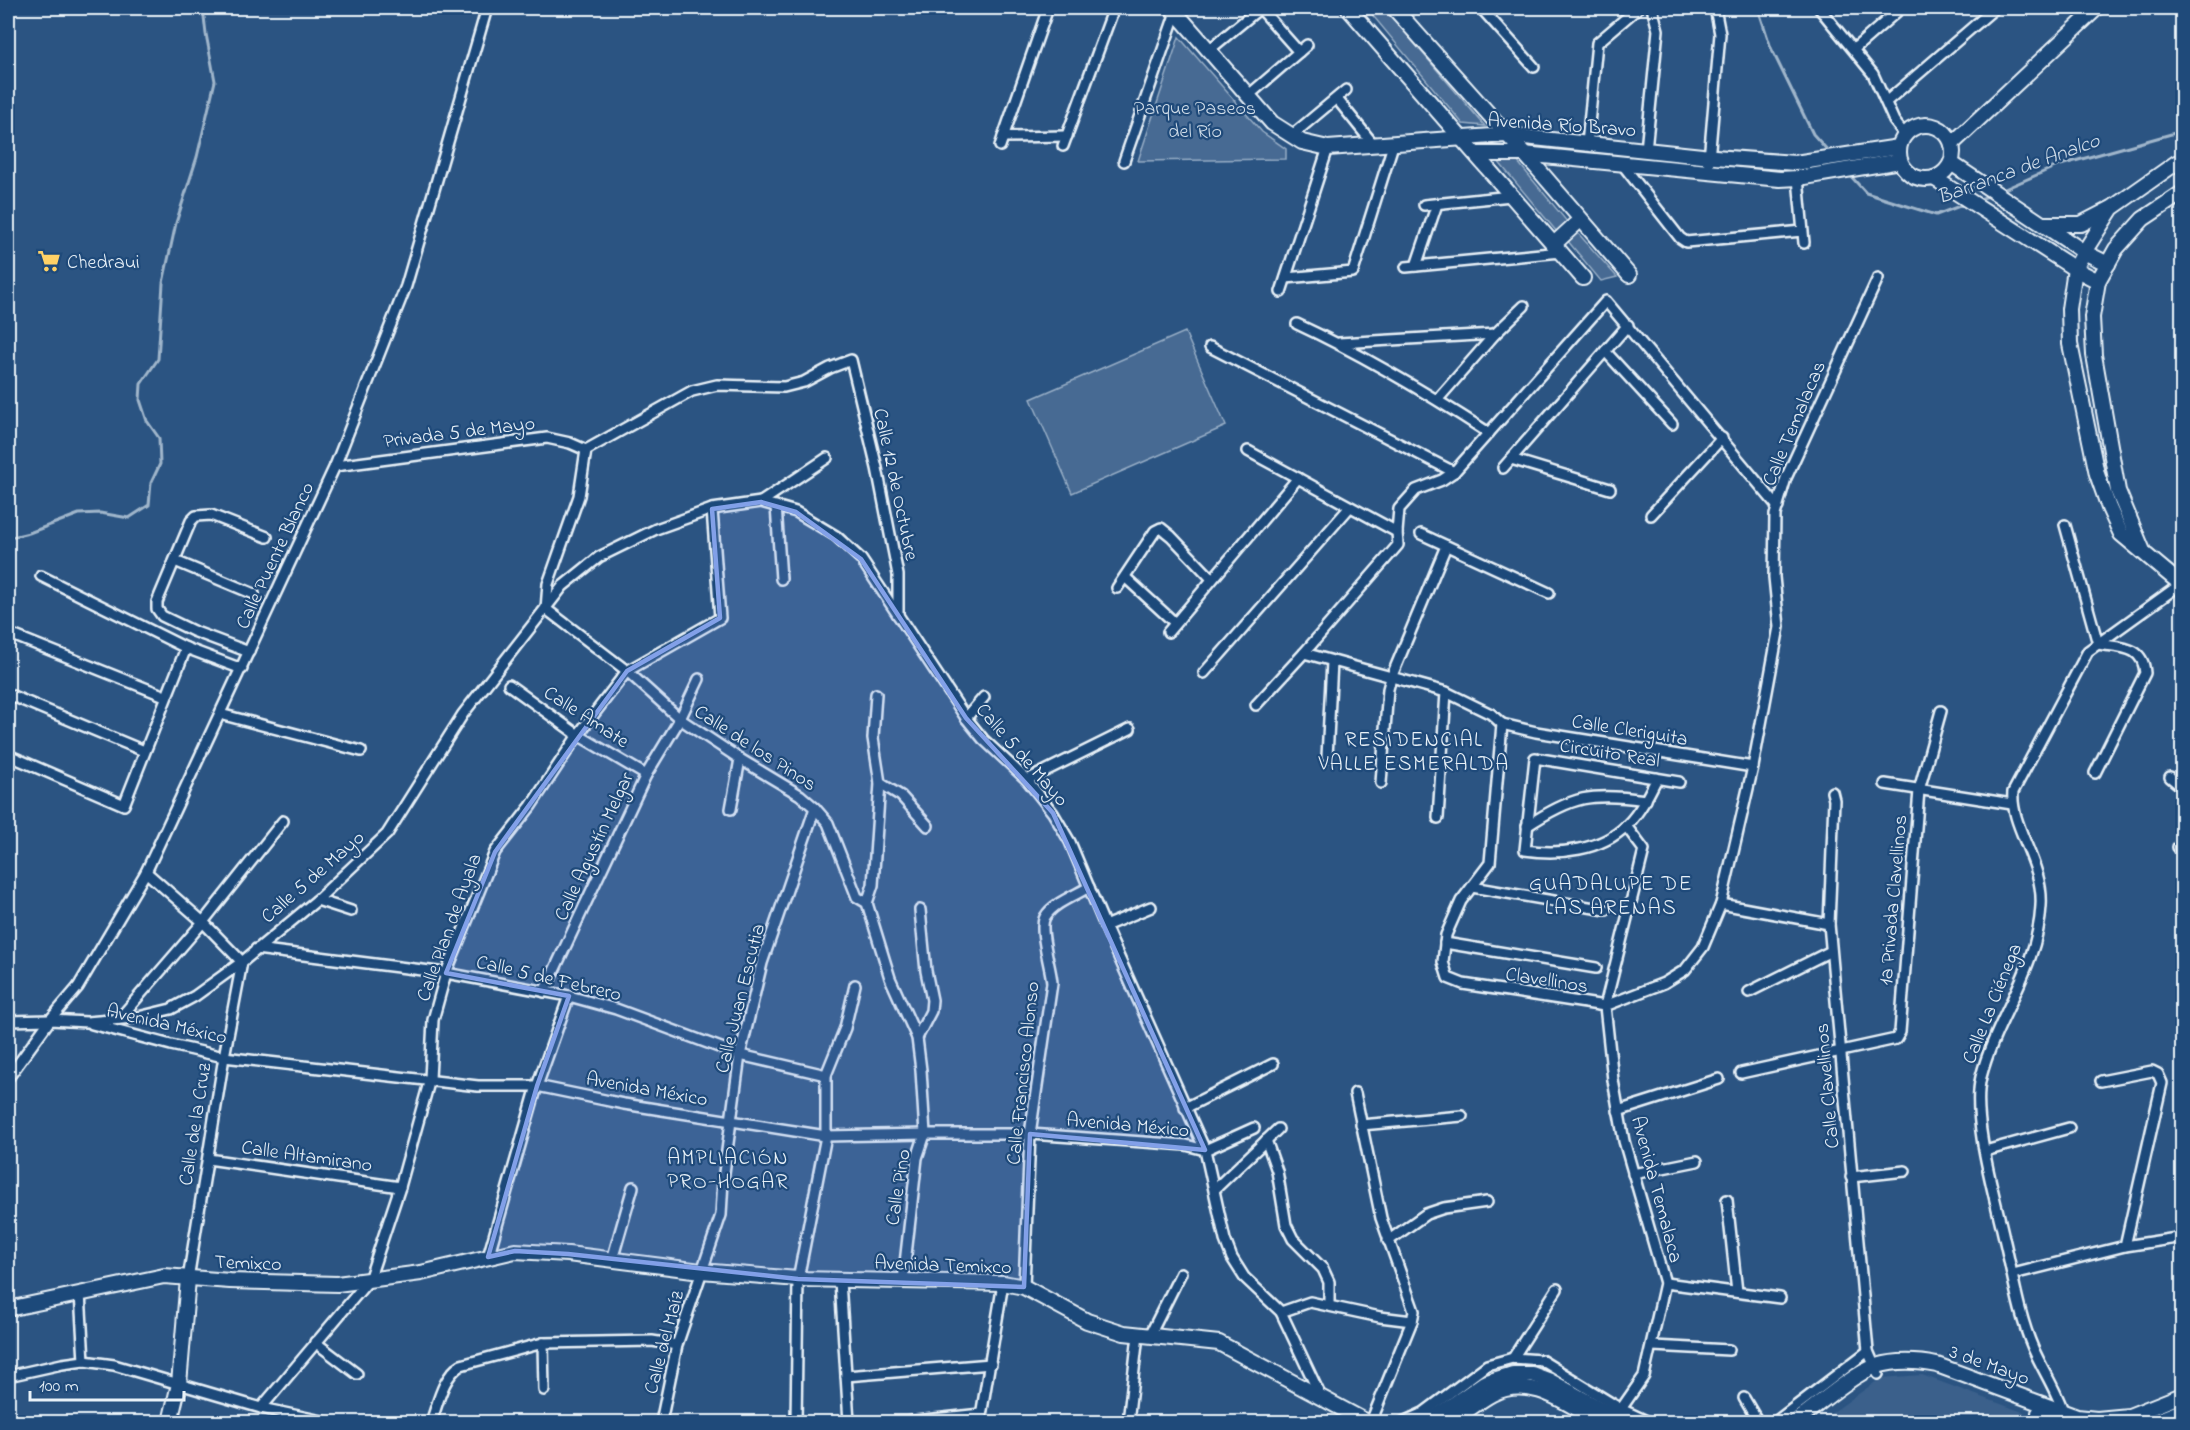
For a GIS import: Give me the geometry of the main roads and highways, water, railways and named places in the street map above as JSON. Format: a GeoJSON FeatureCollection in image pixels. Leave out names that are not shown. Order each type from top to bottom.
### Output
{"type":"FeatureCollection","features":[{"type":"Feature","properties":{"kind":"main road"},"geometry":{"type":"LineString","coordinates":[[1394,8],[1629,275]]}},
{"type":"Feature","properties":{"kind":"main road"},"geometry":{"type":"LineString","coordinates":[[1952,144],[2097,8]]}},
{"type":"Feature","properties":{"kind":"main road"},"geometry":{"type":"LineString","coordinates":[[1354,9],[1583,278]]}},
{"type":"Feature","properties":{"kind":"main road","name":"Avenida Río Bravo"},"geometry":{"type":"LineString","coordinates":[[1174,10],[1272,123],[1302,142],[1328,148],[1506,135],[1646,150],[1780,179],[1900,161]]}},
{"type":"Feature","properties":{"kind":"main road"},"geometry":{"type":"LineString","coordinates":[[1925,125],[1937,127],[1946,134],[1952,144],[1951,162],[1947,169],[1934,178],[1924,179],[1914,176],[1900,161],[1902,141],[1914,128],[1925,125]]}},
{"type":"Feature","properties":{"kind":"main road","name":"Avenida Río Bravo"},"geometry":{"type":"LineString","coordinates":[[1477,154],[1523,154],[1622,164],[1796,163],[1858,152],[1902,141]]}},
{"type":"Feature","properties":{"kind":"main road"},"geometry":{"type":"LineString","coordinates":[[2041,224],[2081,224],[2112,208],[2182,161]]}},
{"type":"Feature","properties":{"kind":"main road"},"geometry":{"type":"LineString","coordinates":[[1951,162],[2084,252],[2108,264]]}},
{"type":"Feature","properties":{"kind":"main road"},"geometry":{"type":"LineString","coordinates":[[1934,178],[2075,269],[2098,281]]}},
{"type":"Feature","properties":{"kind":"main road"},"geometry":{"type":"LineString","coordinates":[[2143,551],[2118,491],[2094,356],[2092,317],[2098,281],[2116,249],[2143,219],[2182,193]]}},
{"type":"Feature","properties":{"kind":"main road"},"geometry":{"type":"LineString","coordinates":[[2112,208],[2075,269],[2069,309],[2070,344],[2097,474],[2121,534],[2182,585]]}},
{"type":"Feature","properties":{"kind":"main road"},"geometry":{"type":"LineString","coordinates":[[1558,248],[1580,220]]}},
{"type":"Feature","properties":{"kind":"main road","name":"Avenida Temixco"},"geometry":{"type":"LineString","coordinates":[[488,1257],[515,1251],[538,1252],[701,1271],[798,1279],[1003,1283],[1024,1287],[1087,1321],[1114,1330],[1144,1336],[1219,1343],[1359,1421]]}},
{"type":"Feature","properties":{"kind":"main road","name":"Temixco"},"geometry":{"type":"LineString","coordinates":[[8,1309],[164,1276],[188,1279],[337,1284],[421,1273],[488,1257]]}},
{"type":"Feature","properties":{"kind":"main road","name":"Calle de la Cruz"},"geometry":{"type":"LineString","coordinates":[[171,1422],[179,1384],[188,1279]]}},
{"type":"Feature","properties":{"kind":"main road","name":"3 de Mayo"},"geometry":{"type":"LineString","coordinates":[[1795,1422],[1849,1382],[1876,1370],[1914,1361],[1937,1365],[2064,1419],[2129,1416],[2182,1395]]}},
{"type":"Feature","properties":{"kind":"main road"},"geometry":{"type":"LineString","coordinates":[[1809,1422],[1876,1370]]}},
{"type":"Feature","properties":{"kind":"main road"},"geometry":{"type":"LineString","coordinates":[[1428,1422],[1484,1383],[1513,1374],[1532,1374],[1548,1380],[1623,1416]]}},
{"type":"Feature","properties":{"kind":"main road"},"geometry":{"type":"LineString","coordinates":[[1449,1422],[1492,1394],[1509,1388],[1532,1387],[1558,1398],[1600,1422]]}},
{"type":"Feature","properties":{"kind":"main road"},"geometry":{"type":"LineString","coordinates":[[2153,1422],[2182,1411]]}},
{"type":"Feature","properties":{"kind":"waterway","name":"Barranca de Analco"},"geometry":{"type":"LineString","coordinates":[[8,538],[29,533],[79,514],[100,513],[129,518],[149,505],[151,483],[160,464],[159,438],[147,421],[140,400],[141,384],[158,359],[163,283],[176,223],[197,157],[215,81],[203,8]]}},
{"type":"Feature","properties":{"kind":"waterway","name":"Barranca de Analco"},"geometry":{"type":"LineString","coordinates":[[1758,8],[1771,48],[1813,134],[1830,153]]}},
{"type":"Feature","properties":{"kind":"waterway","name":"Barranca de Analco"},"geometry":{"type":"LineString","coordinates":[[2000,191],[2057,166],[2182,131]]}},
{"type":"Feature","properties":{"kind":"waterway","name":"Barranca de Analco"},"geometry":{"type":"LineString","coordinates":[[1848,173],[1866,193],[1936,215],[1965,204]]}},
{"type":"Feature","properties":{"kind":"waterway","name":"Barranca de Analco"},"geometry":{"type":"LineString","coordinates":[[1977,200],[1991,195]]}},
{"type":"Feature","properties":{"kind":"place","name":"Chedraui"},"geometry":{"type":"Point","coordinates":[49,261]}},
{"type":"Feature","properties":{"kind":"district","name":"RESIDENCIAL VALLE ESMERALDA"},"geometry":{"type":"Point","coordinates":[1414,751]}},
{"type":"Feature","properties":{"kind":"district","name":"GUADALUPE DE LAS ARENAS"},"geometry":{"type":"Point","coordinates":[1611,895]}},
{"type":"Feature","properties":{"kind":"district","name":"AMPLIACIÓN PRO-HOGAR"},"geometry":{"type":"Point","coordinates":[728,1169]}},
{"type":"Feature","properties":{"kind":"park label","name":"Parque Paseos del Río"},"geometry":{"type":"Point","coordinates":[1195,118]}}]}
